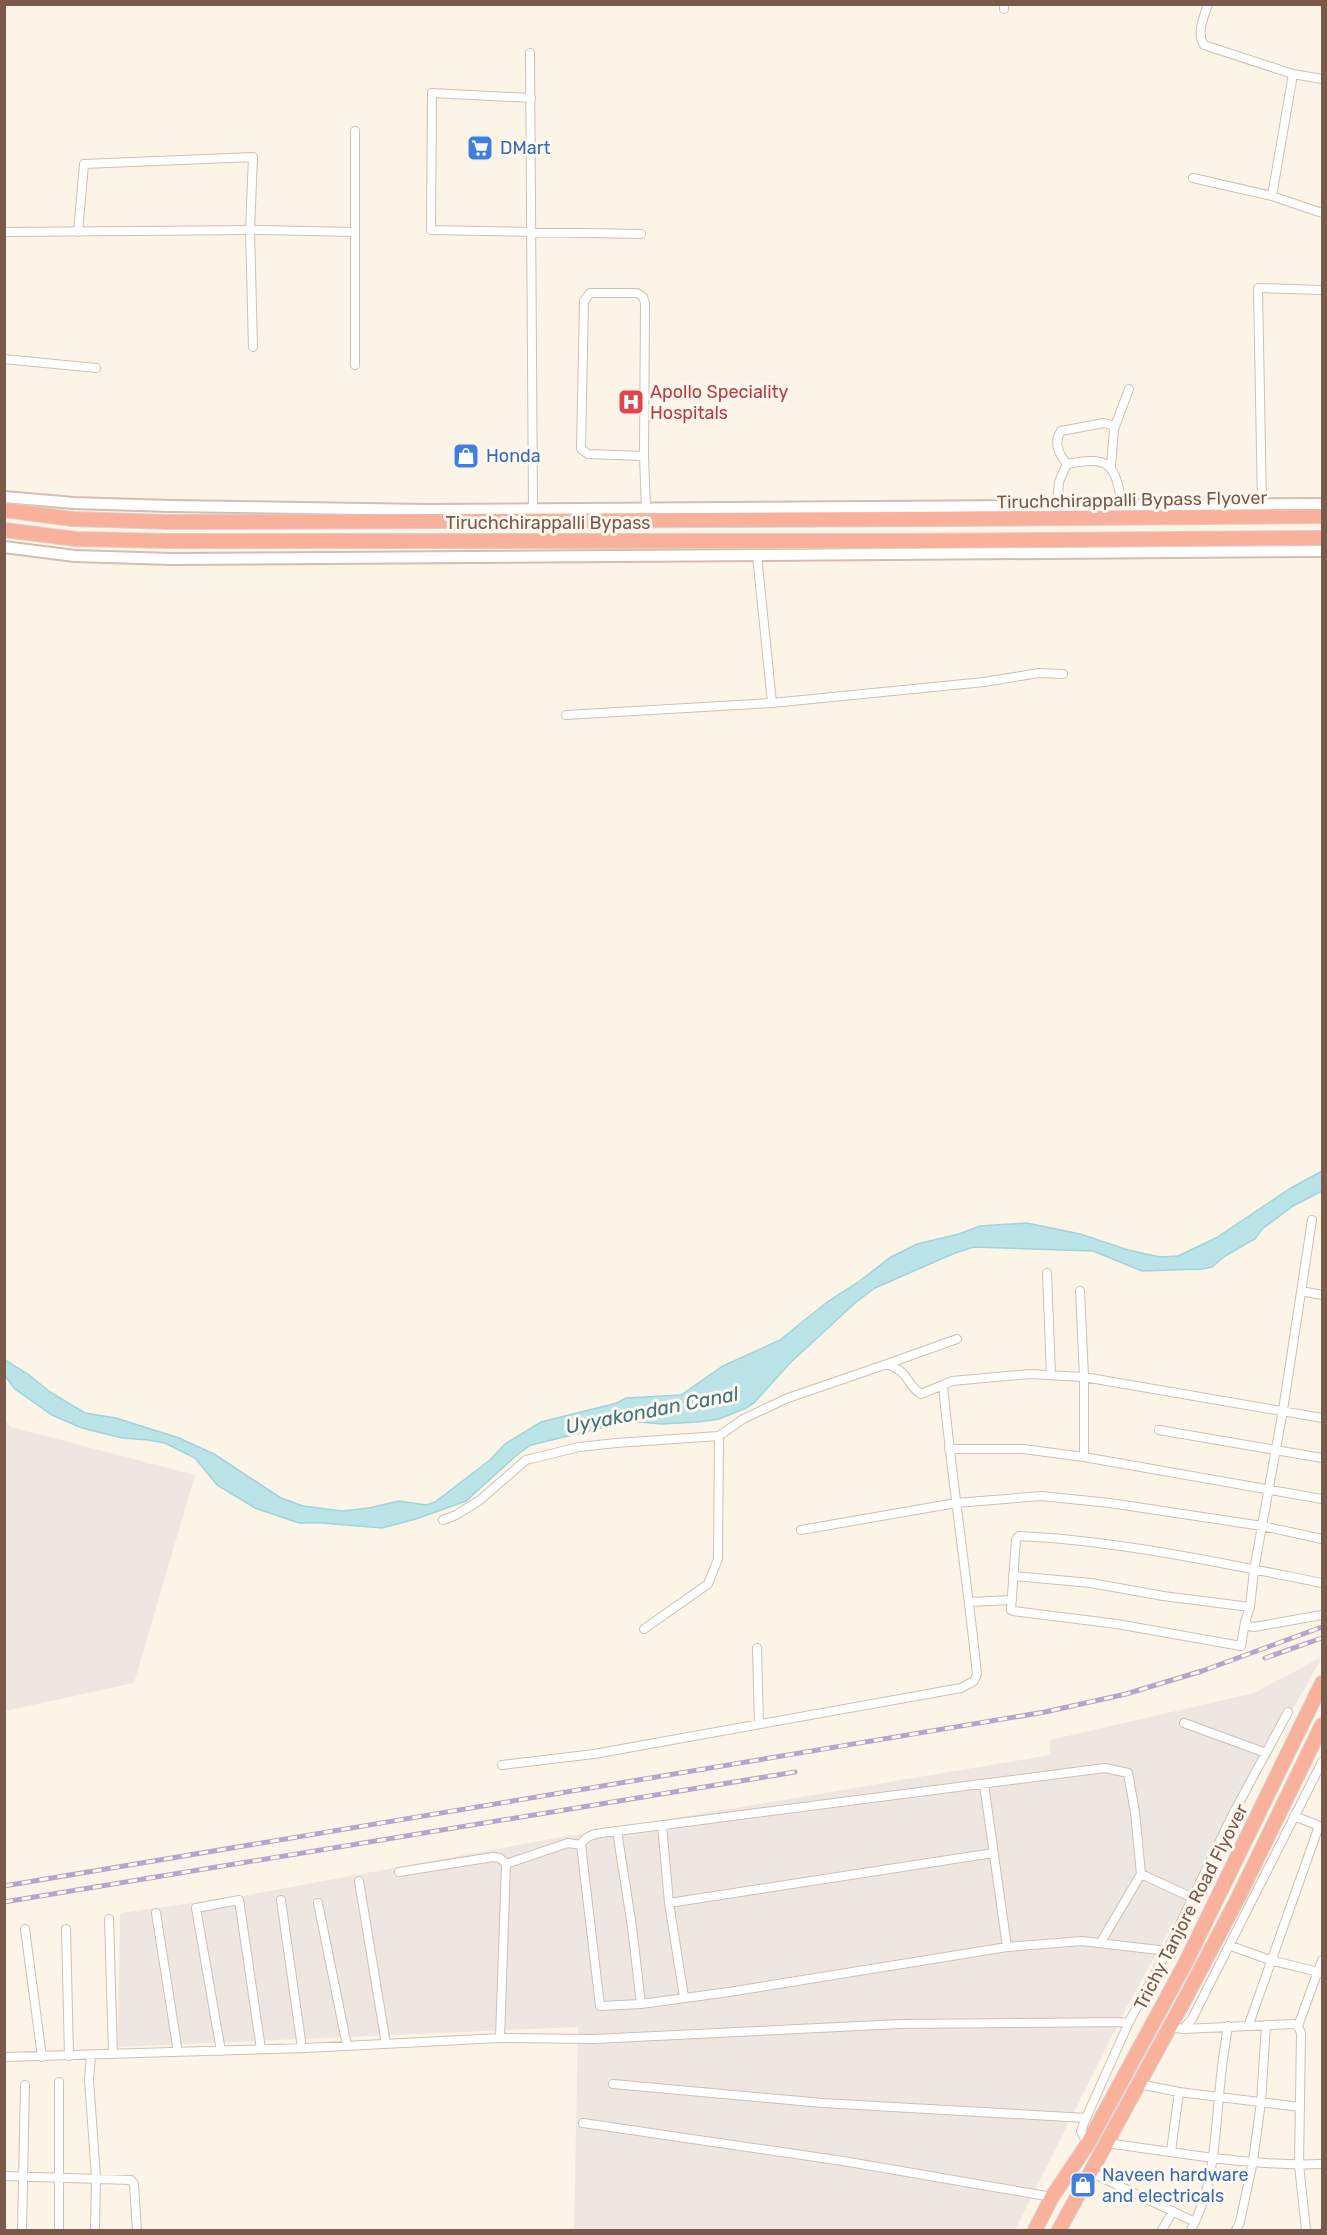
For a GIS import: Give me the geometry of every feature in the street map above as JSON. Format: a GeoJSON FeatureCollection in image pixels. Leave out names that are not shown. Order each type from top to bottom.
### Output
{"type":"FeatureCollection","features":[{"type":"Feature","properties":{"kind":"highway"},"geometry":{"type":"LineString","coordinates":[[942,519],[957,507]]}},
{"type":"Feature","properties":{"kind":"highway","name":"Tiruchchirappalli Bypass"},"geometry":{"type":"LineString","coordinates":[[4,510],[73,519],[170,522],[942,519]]}},
{"type":"Feature","properties":{"kind":"highway","name":"Tiruchchirappalli Bypass Flyover"},"geometry":{"type":"LineString","coordinates":[[942,519],[1323,516]]}},
{"type":"Feature","properties":{"kind":"highway","name":"Tiruchchirappalli Bypass"},"geometry":{"type":"LineString","coordinates":[[4,530],[76,539],[169,541],[1323,538]]}},
{"type":"Feature","properties":{"kind":"highway","name":"Trichy Tanjore Road Flyover"},"geometry":{"type":"LineString","coordinates":[[1035,2230],[1052,2197],[1088,2145],[1185,1964],[1323,1683]]}},
{"type":"Feature","properties":{"kind":"highway","name":"Trichy Tanjore Road Flyover"},"geometry":{"type":"LineString","coordinates":[[1059,2230],[1138,2084],[1177,2028],[1185,1999],[1323,1725]]}},
{"type":"Feature","properties":{"kind":"street"},"geometry":{"type":"LineString","coordinates":[[1208,4],[1200,31],[1204,45],[1293,74],[1323,79]]}},
{"type":"Feature","properties":{"kind":"street"},"geometry":{"type":"LineString","coordinates":[[530,52],[533,510]]}},
{"type":"Feature","properties":{"kind":"street"},"geometry":{"type":"LineString","coordinates":[[1272,196],[1293,74]]}},
{"type":"Feature","properties":{"kind":"street"},"geometry":{"type":"LineString","coordinates":[[531,98],[432,93],[431,230],[642,234]]}},
{"type":"Feature","properties":{"kind":"street"},"geometry":{"type":"LineString","coordinates":[[355,131],[355,365]]}},
{"type":"Feature","properties":{"kind":"street"},"geometry":{"type":"LineString","coordinates":[[78,232],[84,164],[253,157],[250,230],[252,347]]}},
{"type":"Feature","properties":{"kind":"street"},"geometry":{"type":"LineString","coordinates":[[1194,178],[1272,196],[1323,213]]}},
{"type":"Feature","properties":{"kind":"street"},"geometry":{"type":"LineString","coordinates":[[4,232],[250,230],[355,232]]}},
{"type":"Feature","properties":{"kind":"street"},"geometry":{"type":"LineString","coordinates":[[1262,505],[1258,288],[1323,290]]}},
{"type":"Feature","properties":{"kind":"street"},"geometry":{"type":"LineString","coordinates":[[644,456],[588,454],[581,449],[584,301],[590,293],[637,293],[643,297],[645,303],[646,509]]}},
{"type":"Feature","properties":{"kind":"street"},"geometry":{"type":"LineString","coordinates":[[4,359],[96,368]]}},
{"type":"Feature","properties":{"kind":"street"},"geometry":{"type":"LineString","coordinates":[[1122,505],[1117,476],[1111,466],[1114,429],[1129,389]]}},
{"type":"Feature","properties":{"kind":"street"},"geometry":{"type":"LineString","coordinates":[[1067,464],[1060,455],[1057,443],[1057,436],[1061,431],[1104,423],[1112,425],[1114,429]]}},
{"type":"Feature","properties":{"kind":"street"},"geometry":{"type":"LineString","coordinates":[[1067,464],[1093,460],[1111,466]]}},
{"type":"Feature","properties":{"kind":"street"},"geometry":{"type":"LineString","coordinates":[[1057,506],[1059,482],[1067,464]]}},
{"type":"Feature","properties":{"kind":"street"},"geometry":{"type":"LineString","coordinates":[[4,497],[74,503],[181,507],[533,510],[1323,504]]}},
{"type":"Feature","properties":{"kind":"street"},"geometry":{"type":"LineString","coordinates":[[4,547],[75,556],[172,559],[1323,551]]}},
{"type":"Feature","properties":{"kind":"street"},"geometry":{"type":"LineString","coordinates":[[757,555],[772,703]]}},
{"type":"Feature","properties":{"kind":"street"},"geometry":{"type":"LineString","coordinates":[[566,715],[772,703],[984,682],[1039,673],[1063,674]]}},
{"type":"Feature","properties":{"kind":"street"},"geometry":{"type":"LineString","coordinates":[[1312,1220],[1283,1410],[1254,1570],[1250,1607],[1241,1646],[1117,1624],[1013,1611],[1012,1600],[1016,1539],[1019,1536],[1054,1537],[1154,1551],[1254,1570],[1323,1583]]}},
{"type":"Feature","properties":{"kind":"street"},"geometry":{"type":"LineString","coordinates":[[1047,1273],[1051,1375]]}},
{"type":"Feature","properties":{"kind":"street"},"geometry":{"type":"LineString","coordinates":[[1080,1291],[1084,1377],[1084,1457]]}},
{"type":"Feature","properties":{"kind":"street"},"geometry":{"type":"LineString","coordinates":[[1301,1291],[1323,1294]]}},
{"type":"Feature","properties":{"kind":"street"},"geometry":{"type":"LineString","coordinates":[[443,1520],[480,1500],[526,1460],[579,1448],[616,1443],[719,1436],[744,1419],[788,1398],[957,1339]]}},
{"type":"Feature","properties":{"kind":"street"},"geometry":{"type":"LineString","coordinates":[[887,1364],[899,1368],[908,1376],[917,1393],[924,1394],[952,1381],[1029,1374],[1051,1375],[1084,1377],[1323,1418]]}},
{"type":"Feature","properties":{"kind":"street"},"geometry":{"type":"LineString","coordinates":[[502,1765],[594,1754],[968,1686],[974,1681],[977,1674],[943,1385]]}},
{"type":"Feature","properties":{"kind":"street"},"geometry":{"type":"LineString","coordinates":[[1158,1430],[1323,1458]]}},
{"type":"Feature","properties":{"kind":"street"},"geometry":{"type":"LineString","coordinates":[[644,1629],[708,1584],[714,1572],[718,1560],[719,1436]]}},
{"type":"Feature","properties":{"kind":"street"},"geometry":{"type":"LineString","coordinates":[[949,1449],[1023,1449],[1084,1457],[1323,1499]]}},
{"type":"Feature","properties":{"kind":"street"},"geometry":{"type":"LineString","coordinates":[[801,1530],[956,1503],[1041,1496],[1110,1503],[1262,1526],[1323,1539]]}},
{"type":"Feature","properties":{"kind":"street"},"geometry":{"type":"LineString","coordinates":[[1013,1576],[1091,1584],[1250,1607]]}},
{"type":"Feature","properties":{"kind":"street"},"geometry":{"type":"LineString","coordinates":[[969,1602],[1012,1600]]}},
{"type":"Feature","properties":{"kind":"street"},"geometry":{"type":"LineString","coordinates":[[1245,1622],[1254,1627],[1323,1615]]}},
{"type":"Feature","properties":{"kind":"street"},"geometry":{"type":"LineString","coordinates":[[757,1648],[759,1724]]}},
{"type":"Feature","properties":{"kind":"street"},"geometry":{"type":"LineString","coordinates":[[1088,2145],[1082,2131],[1086,2118],[1130,2022],[1233,1814],[1288,1712]]}},
{"type":"Feature","properties":{"kind":"street"},"geometry":{"type":"LineString","coordinates":[[1184,1723],[1266,1753]]}},
{"type":"Feature","properties":{"kind":"street"},"geometry":{"type":"LineString","coordinates":[[1177,2028],[1192,2019],[1323,1762]]}},
{"type":"Feature","properties":{"kind":"street"},"geometry":{"type":"LineString","coordinates":[[1101,1942],[1141,1874],[1135,1812],[1128,1773],[1105,1768],[617,1831],[590,1835],[581,1845],[600,2006],[640,2004],[729,1992],[1006,1947],[1082,1941],[1167,1951]]}},
{"type":"Feature","properties":{"kind":"street"},"geometry":{"type":"LineString","coordinates":[[984,1784],[1006,1947]]}},
{"type":"Feature","properties":{"kind":"street"},"geometry":{"type":"LineString","coordinates":[[1249,2025],[1270,1960],[1321,1826],[1294,1816]]}},
{"type":"Feature","properties":{"kind":"street"},"geometry":{"type":"LineString","coordinates":[[662,1825],[669,1903],[684,1997]]}},
{"type":"Feature","properties":{"kind":"street"},"geometry":{"type":"LineString","coordinates":[[617,1831],[632,1927],[640,2004]]}},
{"type":"Feature","properties":{"kind":"street"},"geometry":{"type":"LineString","coordinates":[[506,1863],[568,1843],[581,1845]]}},
{"type":"Feature","properties":{"kind":"street"},"geometry":{"type":"LineString","coordinates":[[669,1903],[993,1853]]}},
{"type":"Feature","properties":{"kind":"street"},"geometry":{"type":"LineString","coordinates":[[399,1872],[493,1857],[500,1858],[506,1863]]}},
{"type":"Feature","properties":{"kind":"street"},"geometry":{"type":"LineString","coordinates":[[501,2038],[506,1863]]}},
{"type":"Feature","properties":{"kind":"street"},"geometry":{"type":"LineString","coordinates":[[1141,1874],[1193,1898]]}},
{"type":"Feature","properties":{"kind":"street"},"geometry":{"type":"LineString","coordinates":[[358,1881],[386,2044]]}},
{"type":"Feature","properties":{"kind":"street"},"geometry":{"type":"LineString","coordinates":[[222,2050],[196,1908],[239,1900],[261,2049]]}},
{"type":"Feature","properties":{"kind":"street"},"geometry":{"type":"LineString","coordinates":[[281,1900],[302,2048]]}},
{"type":"Feature","properties":{"kind":"street"},"geometry":{"type":"LineString","coordinates":[[318,1903],[347,2046]]}},
{"type":"Feature","properties":{"kind":"street"},"geometry":{"type":"LineString","coordinates":[[156,1913],[178,2052]]}},
{"type":"Feature","properties":{"kind":"street"},"geometry":{"type":"LineString","coordinates":[[109,1919],[112,2054]]}},
{"type":"Feature","properties":{"kind":"street"},"geometry":{"type":"LineString","coordinates":[[25,1929],[42,2056]]}},
{"type":"Feature","properties":{"kind":"street"},"geometry":{"type":"LineString","coordinates":[[66,1929],[69,2056]]}},
{"type":"Feature","properties":{"kind":"street"},"geometry":{"type":"LineString","coordinates":[[1231,1946],[1270,1960],[1320,1972]]}},
{"type":"Feature","properties":{"kind":"street"},"geometry":{"type":"LineString","coordinates":[[1306,2230],[1299,2165],[1301,2033],[1298,2026],[1323,1960]]}},
{"type":"Feature","properties":{"kind":"street"},"geometry":{"type":"LineString","coordinates":[[4,2057],[302,2048],[501,2038],[594,2039],[900,2024],[1130,2022]]}},
{"type":"Feature","properties":{"kind":"street"},"geometry":{"type":"LineString","coordinates":[[1177,2028],[1294,2024],[1298,2026]]}},
{"type":"Feature","properties":{"kind":"street"},"geometry":{"type":"LineString","coordinates":[[1236,2230],[1253,2161],[1261,2102],[1266,2025]]}},
{"type":"Feature","properties":{"kind":"street"},"geometry":{"type":"LineString","coordinates":[[1191,2230],[1207,2187],[1214,2156],[1227,2026]]}},
{"type":"Feature","properties":{"kind":"street"},"geometry":{"type":"LineString","coordinates":[[90,2055],[89,2080],[96,2177],[95,2230]]}},
{"type":"Feature","properties":{"kind":"street"},"geometry":{"type":"LineString","coordinates":[[59,2082],[59,2230]]}},
{"type":"Feature","properties":{"kind":"street"},"geometry":{"type":"LineString","coordinates":[[613,2084],[823,2103],[1086,2118]]}},
{"type":"Feature","properties":{"kind":"street"},"geometry":{"type":"LineString","coordinates":[[1138,2084],[1179,2092],[1300,2107]]}},
{"type":"Feature","properties":{"kind":"street"},"geometry":{"type":"LineString","coordinates":[[22,2230],[25,2177],[25,2085]]}},
{"type":"Feature","properties":{"kind":"street"},"geometry":{"type":"LineString","coordinates":[[1171,2151],[1179,2092]]}},
{"type":"Feature","properties":{"kind":"street"},"geometry":{"type":"LineString","coordinates":[[583,2123],[843,2161],[1052,2197]]}},
{"type":"Feature","properties":{"kind":"street"},"geometry":{"type":"LineString","coordinates":[[1106,2143],[1253,2161],[1299,2165],[1323,2164]]}},
{"type":"Feature","properties":{"kind":"street"},"geometry":{"type":"LineString","coordinates":[[1090,2172],[1195,2222]]}},
{"type":"Feature","properties":{"kind":"street"},"geometry":{"type":"LineString","coordinates":[[4,2176],[96,2177],[131,2180],[134,2184],[137,2230]]}},
{"type":"Feature","properties":{"kind":"street"},"geometry":{"type":"LineString","coordinates":[[1162,2230],[1173,2211]]}},
{"type":"Feature","properties":{"kind":"shaded area"},"geometry":{"type":"Polygon","coordinates":[[[4,1419],[11,1427],[195,1475],[134,1683],[5,1711],[4,1419]]]}},
{"type":"Feature","properties":{"kind":"shaded area"},"geometry":{"type":"Polygon","coordinates":[[[1322,1657],[1125,2010],[1015,2230],[574,2230],[578,2027],[118,2047],[120,1913],[242,1896],[556,1838],[1050,1755],[1050,1740],[1254,1693],[1322,1657]]]}},
{"type":"Feature","properties":{"kind":"water","name":"Uyyakondan Canal"},"geometry":{"type":"Polygon","coordinates":[[[1322,1171],[1322,1191],[1293,1206],[1262,1229],[1255,1239],[1225,1256],[1212,1267],[1142,1271],[1093,1251],[974,1247],[955,1253],[875,1288],[855,1303],[789,1364],[754,1403],[746,1408],[719,1419],[698,1422],[661,1424],[630,1421],[531,1445],[466,1501],[416,1519],[382,1528],[299,1523],[255,1508],[217,1485],[195,1458],[165,1443],[122,1438],[82,1428],[52,1415],[15,1389],[5,1374],[5,1360],[28,1374],[50,1392],[85,1413],[116,1418],[179,1438],[214,1454],[281,1498],[303,1506],[342,1511],[399,1501],[426,1505],[435,1502],[490,1460],[505,1444],[541,1422],[617,1403],[626,1398],[681,1395],[723,1366],[780,1340],[827,1302],[891,1257],[917,1244],[959,1234],[980,1226],[1027,1223],[1080,1234],[1128,1250],[1160,1257],[1178,1256],[1216,1238],[1291,1188],[1322,1171]]]}},
{"type":"Feature","properties":{"kind":"railway"},"geometry":{"type":"LineString","coordinates":[[4,1886],[1045,1712],[1126,1694],[1202,1671],[1322,1627]]}},
{"type":"Feature","properties":{"kind":"railway"},"geometry":{"type":"LineString","coordinates":[[1265,1658],[1322,1638]]}},
{"type":"Feature","properties":{"kind":"railway"},"geometry":{"type":"LineString","coordinates":[[4,1902],[795,1772]]}},
{"type":"Feature","properties":{"kind":"place","name":"DMart"},"geometry":{"type":"Point","coordinates":[480,148]}},
{"type":"Feature","properties":{"kind":"place","name":"Apollo Speciality Hospitals"},"geometry":{"type":"Point","coordinates":[631,402]}},
{"type":"Feature","properties":{"kind":"place","name":"Honda"},"geometry":{"type":"Point","coordinates":[466,456]}},
{"type":"Feature","properties":{"kind":"place","name":"Naveen hardware and electricals"},"geometry":{"type":"Point","coordinates":[1083,2185]}}]}
